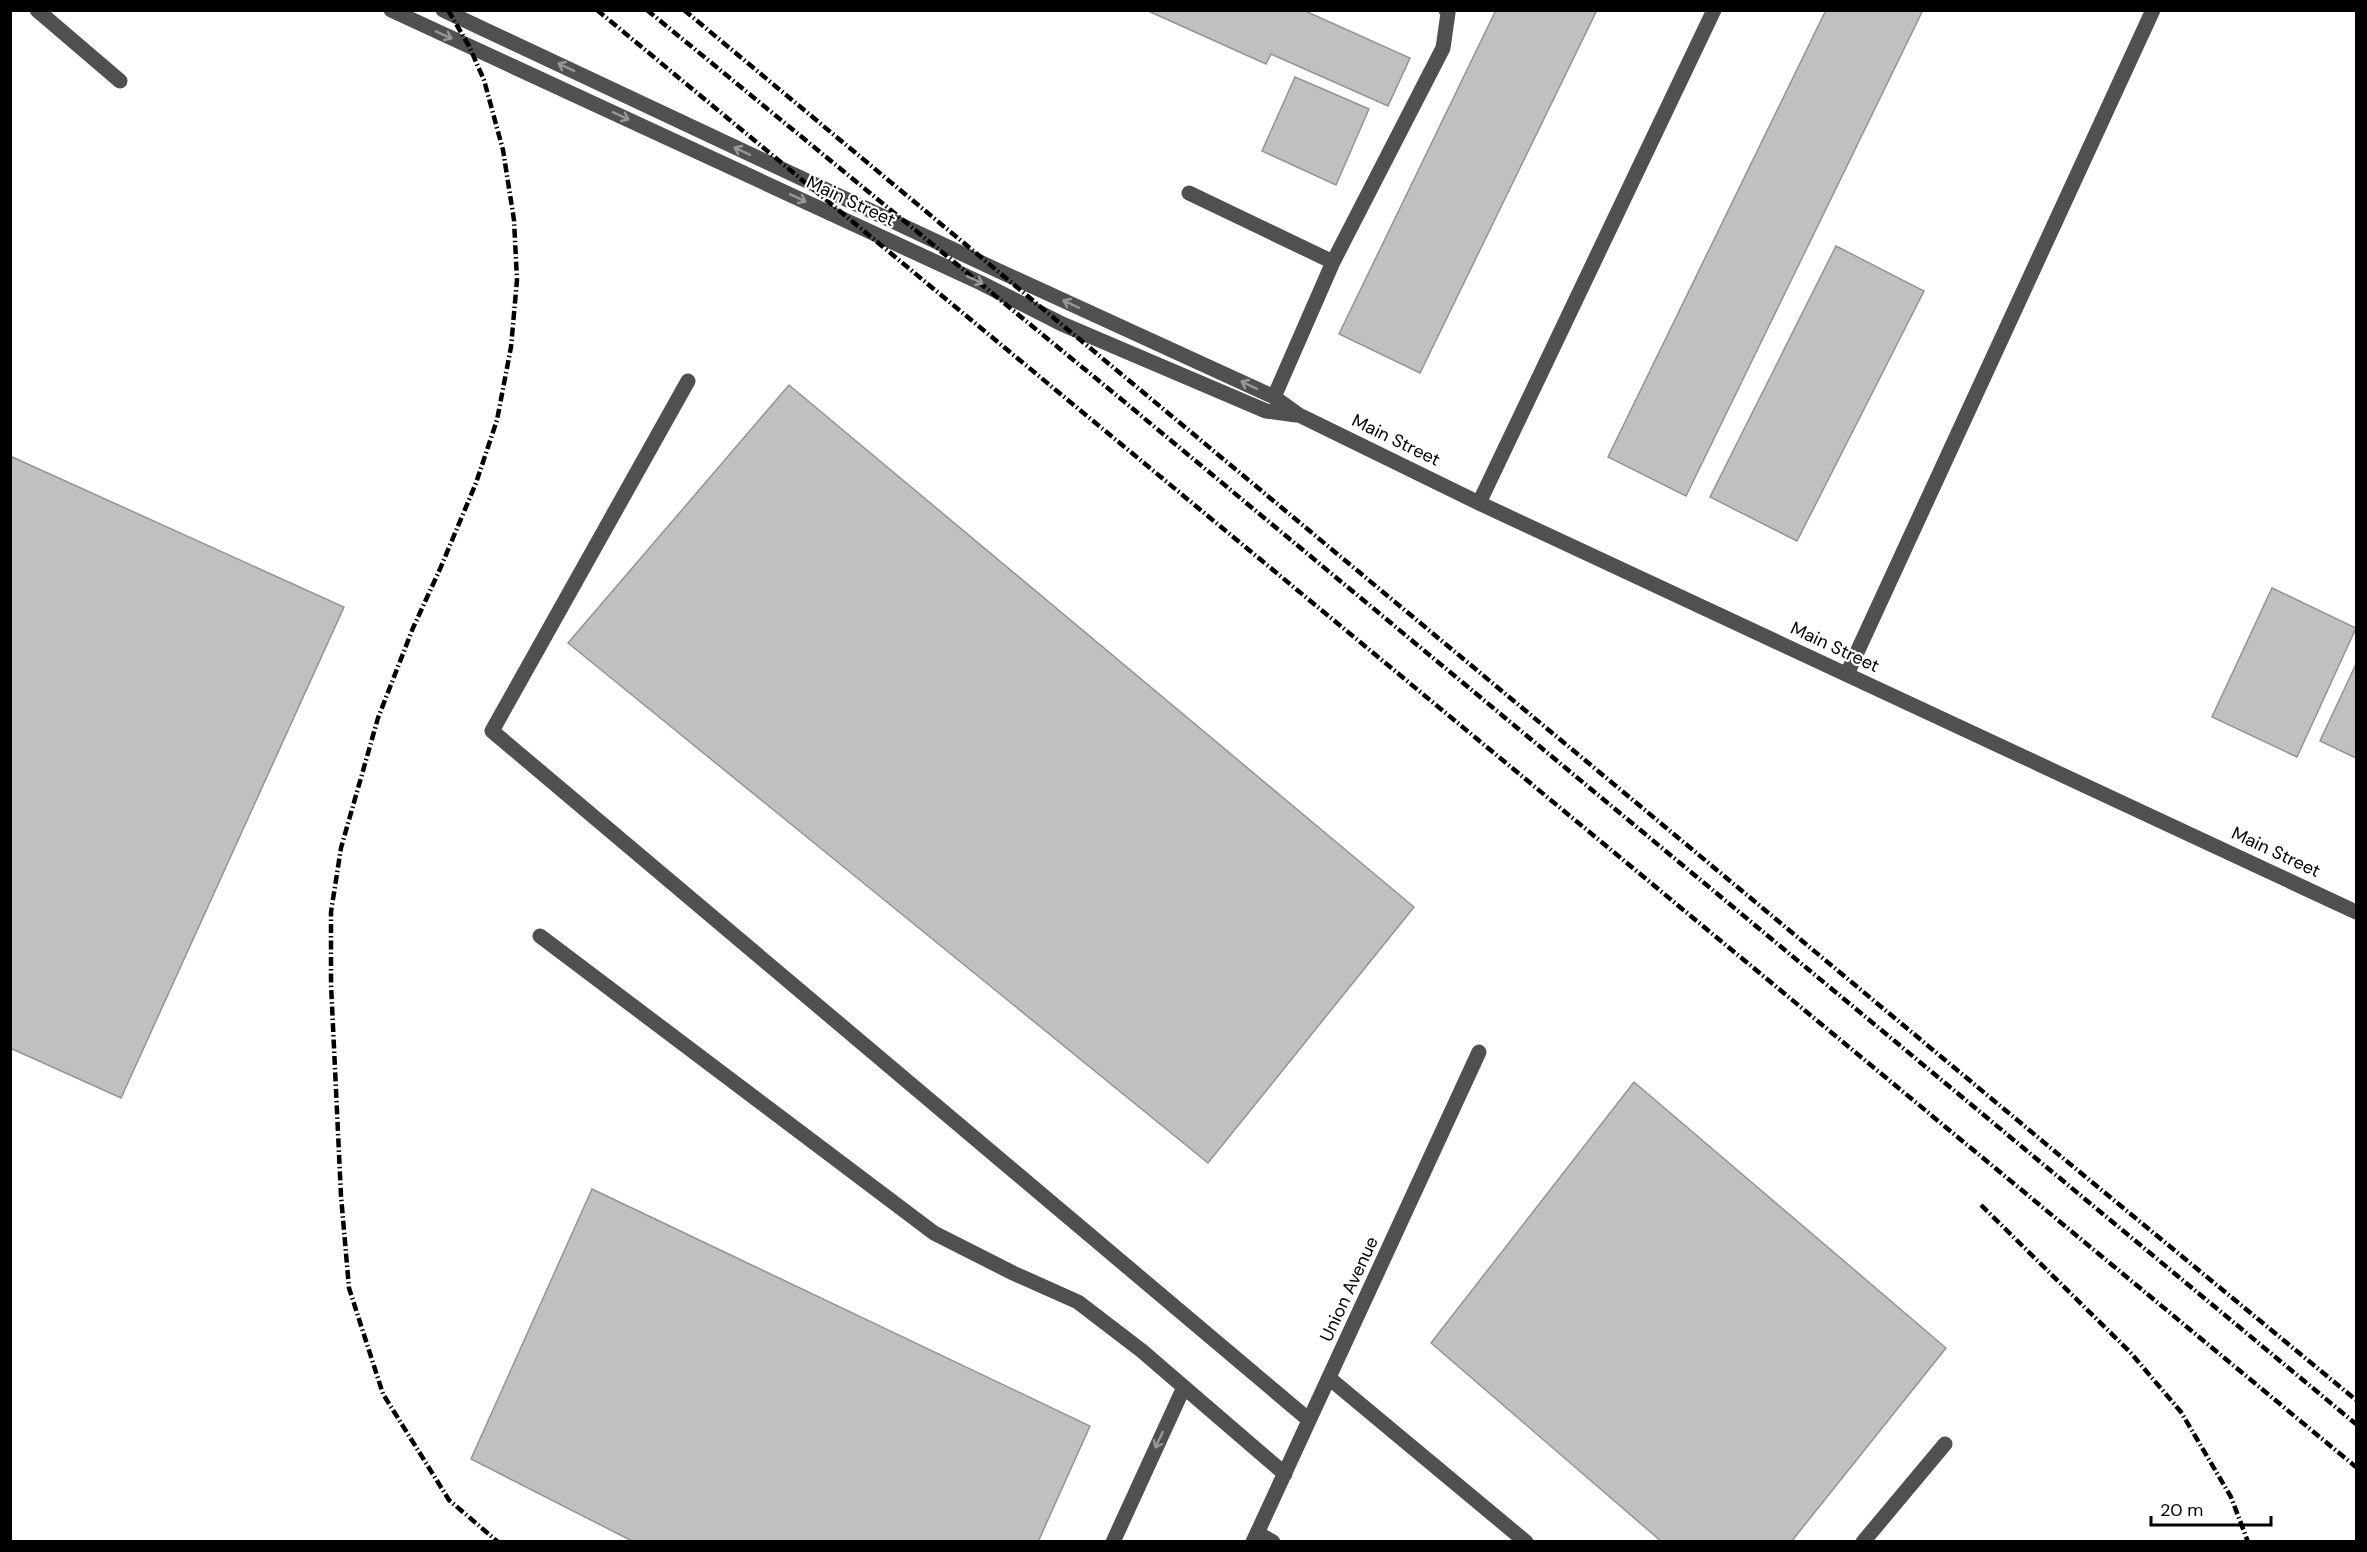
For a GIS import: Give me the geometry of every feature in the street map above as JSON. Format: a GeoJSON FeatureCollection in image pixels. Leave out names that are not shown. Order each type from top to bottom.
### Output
{"type":"FeatureCollection","features":[{"type":"Feature","properties":{"kind":"street"},"geometry":{"type":"LineString","coordinates":[[37,10],[120,81]]}},
{"type":"Feature","properties":{"kind":"street","name":"Main Street"},"geometry":{"type":"LineString","coordinates":[[391,10],[981,283],[1062,324],[1266,411],[1299,415]]}},
{"type":"Feature","properties":{"kind":"street","name":"Main Street"},"geometry":{"type":"LineString","coordinates":[[443,10],[1009,276],[1274,397],[1299,415],[1479,503],[2356,912]]}},
{"type":"Feature","properties":{"kind":"street"},"geometry":{"type":"LineString","coordinates":[[1274,397],[1333,262],[1443,48],[1448,13],[1446,10]]}},
{"type":"Feature","properties":{"kind":"street"},"geometry":{"type":"LineString","coordinates":[[1479,503],[1714,10]]}},
{"type":"Feature","properties":{"kind":"street"},"geometry":{"type":"LineString","coordinates":[[1847,674],[2153,10]]}},
{"type":"Feature","properties":{"kind":"street"},"geometry":{"type":"LineString","coordinates":[[1189,193],[1333,262]]}},
{"type":"Feature","properties":{"kind":"street"},"geometry":{"type":"LineString","coordinates":[[688,381],[492,731],[1309,1420]]}},
{"type":"Feature","properties":{"kind":"street"},"geometry":{"type":"LineString","coordinates":[[540,936],[934,1233],[1013,1273],[1078,1302],[1142,1351],[1285,1474]]}},
{"type":"Feature","properties":{"kind":"street","name":"Union Avenue"},"geometry":{"type":"LineString","coordinates":[[1255,1537],[1479,1052]]}},
{"type":"Feature","properties":{"kind":"street"},"geometry":{"type":"LineString","coordinates":[[1329,1378],[1526,1542]]}},
{"type":"Feature","properties":{"kind":"street"},"geometry":{"type":"LineString","coordinates":[[1113,1542],[1184,1387]]}},
{"type":"Feature","properties":{"kind":"street"},"geometry":{"type":"LineString","coordinates":[[1863,1542],[1945,1444]]}},
{"type":"Feature","properties":{"kind":"street"},"geometry":{"type":"LineString","coordinates":[[1255,1537],[1273,1542]]}},
{"type":"Feature","properties":{"kind":"building"},"geometry":{"type":"Polygon","coordinates":[[[1146,10],[1303,10],[1410,58],[1388,106],[1271,54],[1266,64],[1146,10]]]}},
{"type":"Feature","properties":{"kind":"building"},"geometry":{"type":"Polygon","coordinates":[[[1496,10],[1597,10],[1420,373],[1339,334],[1496,10]]]}},
{"type":"Feature","properties":{"kind":"building"},"geometry":{"type":"Polygon","coordinates":[[[1826,10],[1923,10],[1686,496],[1608,457],[1826,10]]]}},
{"type":"Feature","properties":{"kind":"building"},"geometry":{"type":"Polygon","coordinates":[[[1295,77],[1369,109],[1336,185],[1262,151],[1295,77]]]}},
{"type":"Feature","properties":{"kind":"building"},"geometry":{"type":"Polygon","coordinates":[[[1836,246],[1924,291],[1797,541],[1710,497],[1836,246]]]}},
{"type":"Feature","properties":{"kind":"building"},"geometry":{"type":"Polygon","coordinates":[[[789,385],[1414,907],[1208,1163],[568,643],[789,385]]]}},
{"type":"Feature","properties":{"kind":"building"},"geometry":{"type":"Polygon","coordinates":[[[10,456],[344,607],[121,1098],[10,1048],[10,456]]]}},
{"type":"Feature","properties":{"kind":"building"},"geometry":{"type":"Polygon","coordinates":[[[2272,588],[2356,628],[2297,757],[2212,717],[2272,588]]]}},
{"type":"Feature","properties":{"kind":"building"},"geometry":{"type":"Polygon","coordinates":[[[2356,664],[2356,758],[2320,741],[2356,664]]]}},
{"type":"Feature","properties":{"kind":"building"},"geometry":{"type":"Polygon","coordinates":[[[1634,1082],[1946,1348],[1791,1542],[1662,1542],[1431,1343],[1634,1082]]]}},
{"type":"Feature","properties":{"kind":"building"},"geometry":{"type":"Polygon","coordinates":[[[592,1189],[1090,1426],[1038,1542],[634,1542],[471,1459],[592,1189]]]}},
{"type":"Feature","properties":{"kind":"railway"},"geometry":{"type":"LineString","coordinates":[[448,10],[469,46],[484,80],[503,150],[514,220],[517,280],[511,347],[497,420],[476,483],[413,628],[378,718],[341,848],[331,912],[331,984],[341,1196],[349,1288],[383,1394],[449,1500],[498,1542]]}},
{"type":"Feature","properties":{"kind":"railway"},"geometry":{"type":"LineString","coordinates":[[597,10],[2356,1467]]}},
{"type":"Feature","properties":{"kind":"railway"},"geometry":{"type":"LineString","coordinates":[[647,10],[1121,399],[2356,1424]]}},
{"type":"Feature","properties":{"kind":"railway"},"geometry":{"type":"LineString","coordinates":[[684,10],[2356,1400]]}},
{"type":"Feature","properties":{"kind":"railway"},"geometry":{"type":"LineString","coordinates":[[1981,1205],[2130,1352],[2181,1412],[2231,1497],[2248,1542]]}}]}
